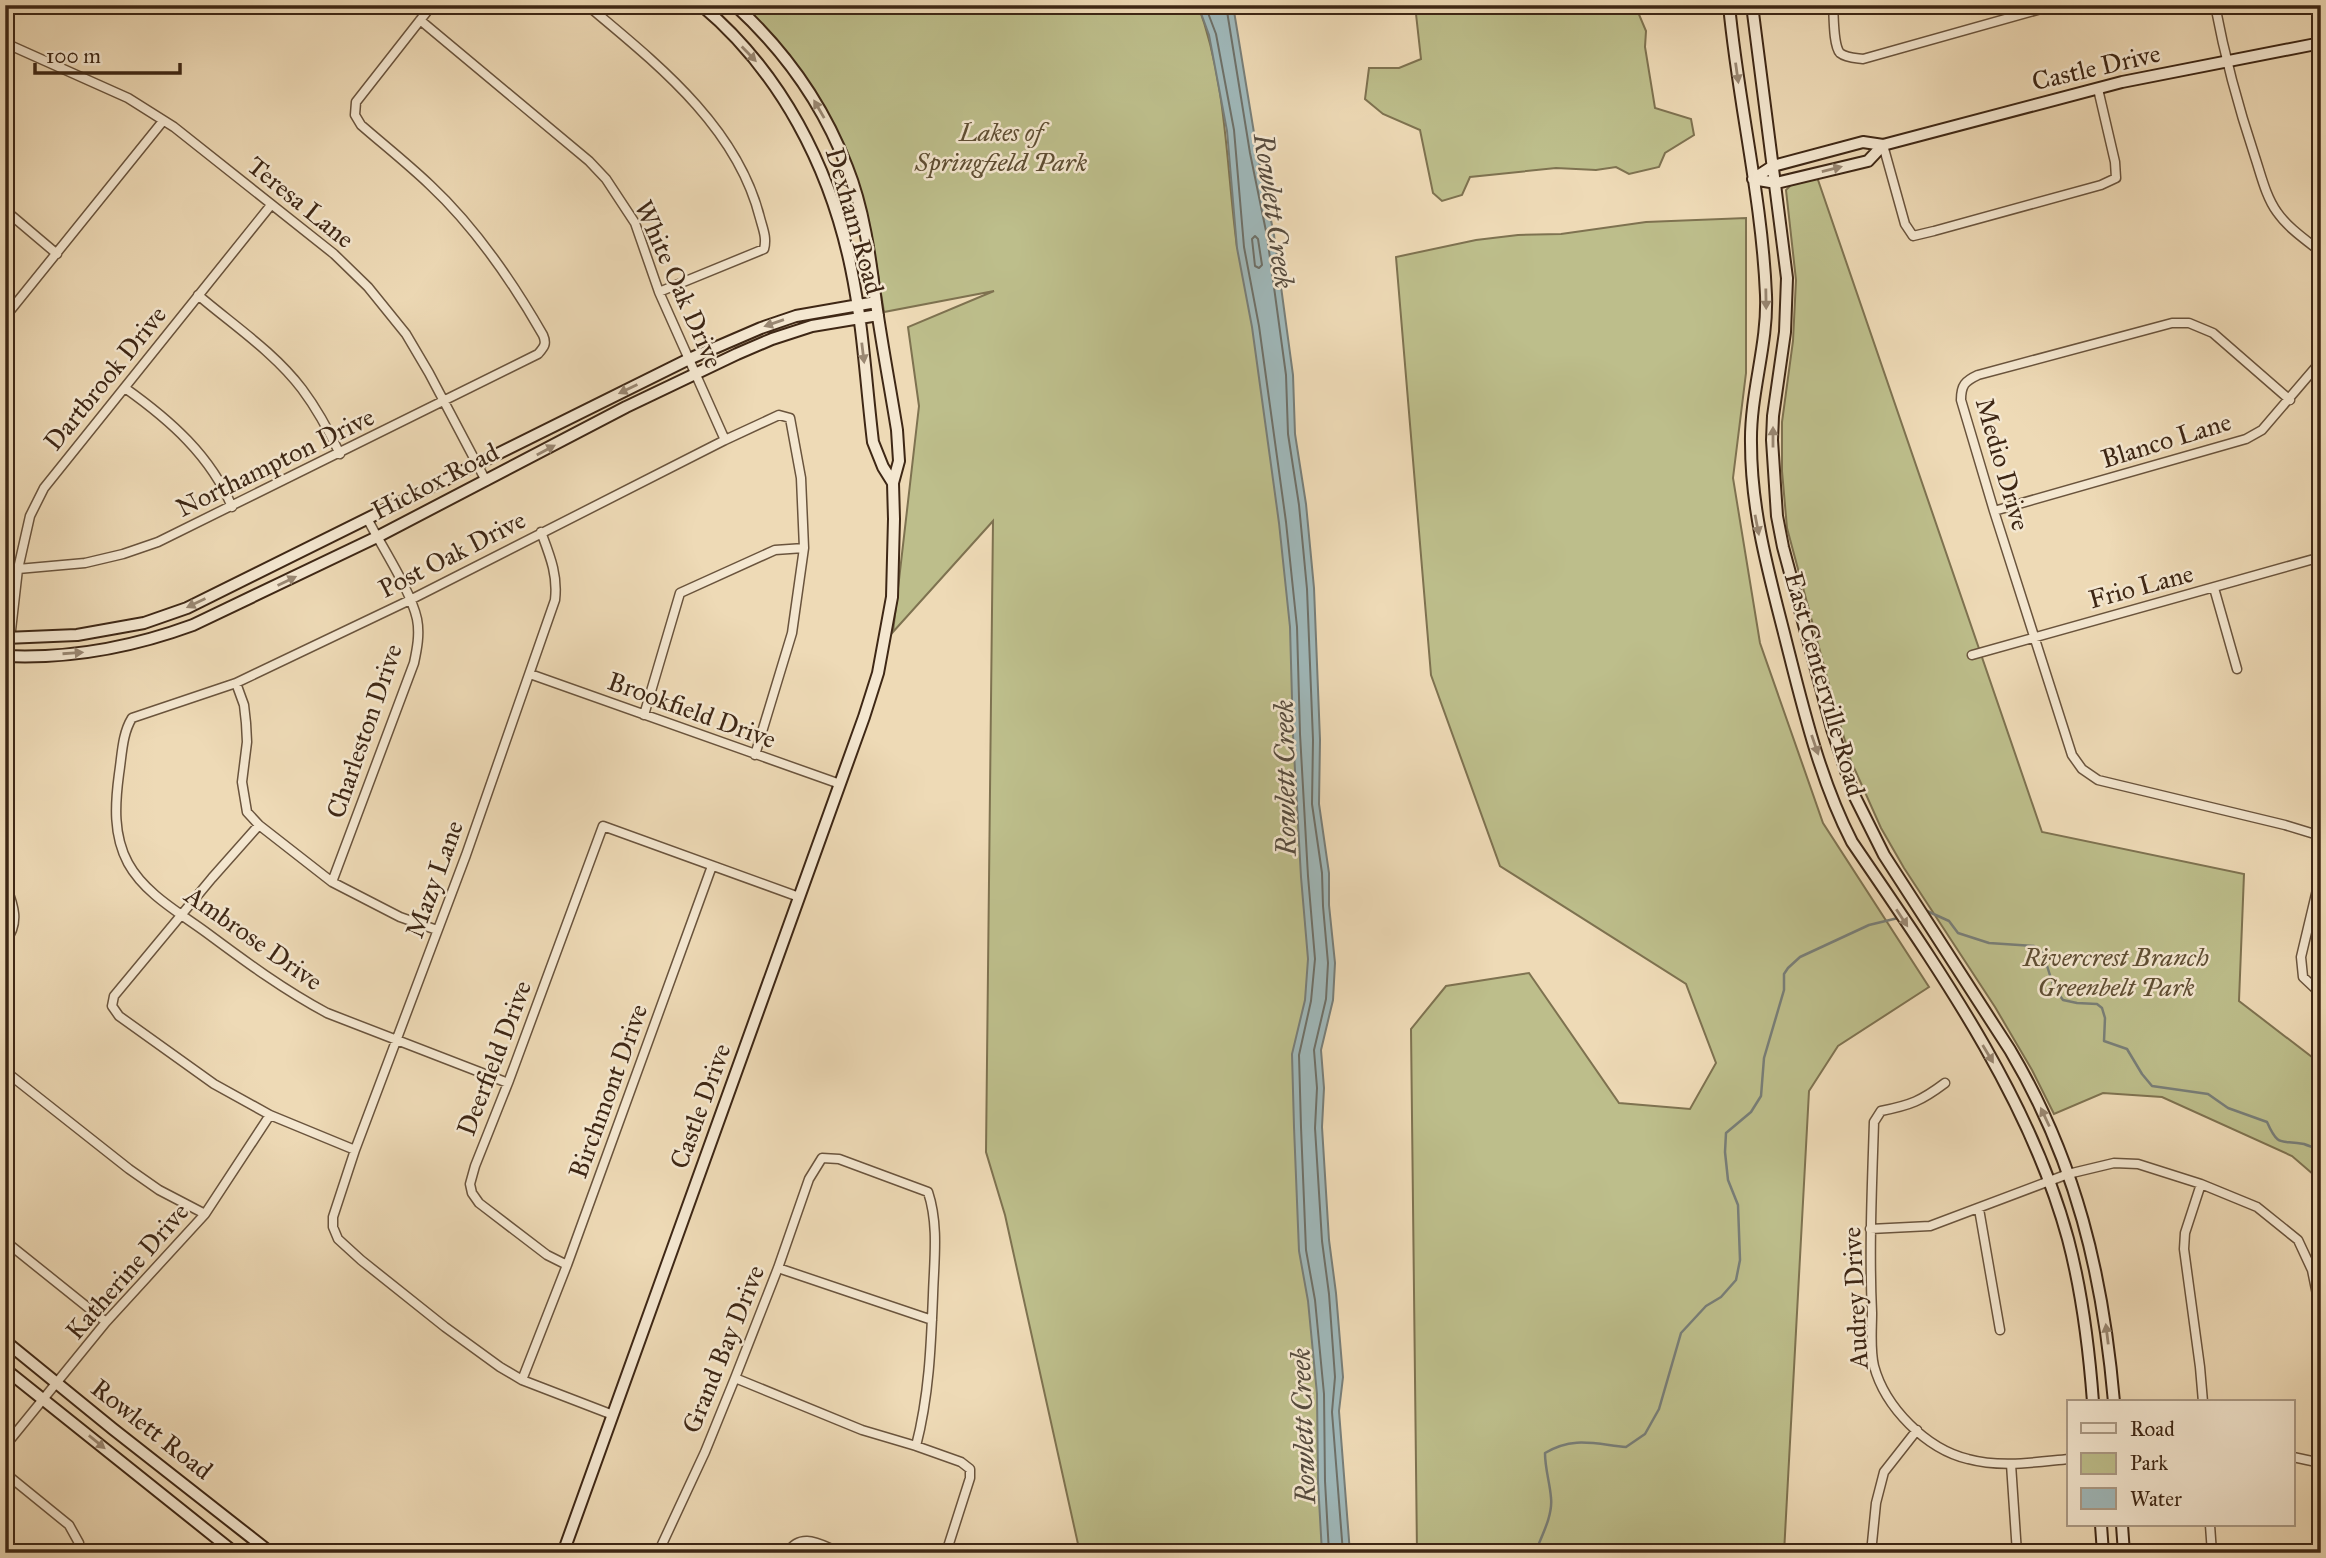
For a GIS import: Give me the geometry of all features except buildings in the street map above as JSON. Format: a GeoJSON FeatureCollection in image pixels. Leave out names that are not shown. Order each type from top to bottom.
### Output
{"type":"FeatureCollection","features":[{"type":"Feature","properties":{"kind":"main road","name":"Dexham Road"},"geometry":{"type":"LineString","coordinates":[[701,5],[759,64],[793,112],[808,139],[834,208],[851,267],[873,442],[892,483]]}},
{"type":"Feature","properties":{"kind":"main road","name":"Dexham Road"},"geometry":{"type":"LineString","coordinates":[[735,5],[800,76],[831,130],[848,169],[864,227],[897,430],[899,461],[892,483],[892,597],[878,673]]}},
{"type":"Feature","properties":{"kind":"main road","name":"East Centerville Road"},"geometry":{"type":"LineString","coordinates":[[1729,5],[1766,295],[1751,440],[1755,514],[1811,735],[1840,819],[2003,1079],[2040,1160],[2068,1237],[2077,1276],[2093,1400]]}},
{"type":"Feature","properties":{"kind":"main road","name":"East Centerville Road"},"geometry":{"type":"LineString","coordinates":[[1752,5],[1785,253],[1787,303],[1773,416],[1777,516],[1798,605],[1845,769],[1859,805],[1884,855],[2026,1076],[2068,1174],[2097,1271],[2114,1400]]}},
{"type":"Feature","properties":{"kind":"main road","name":"Castle Drive"},"geometry":{"type":"LineString","coordinates":[[1753,179],[1773,166],[1863,142],[1884,145],[2098,89],[2321,43]]}},
{"type":"Feature","properties":{"kind":"main road","name":"Castle Drive"},"geometry":{"type":"LineString","coordinates":[[1753,179],[1776,183],[1868,160],[1884,145]]}},
{"type":"Feature","properties":{"kind":"main road","name":"Hickox Road"},"geometry":{"type":"LineString","coordinates":[[7,638],[77,635],[144,623],[187,608],[690,359],[784,320],[876,302]]}},
{"type":"Feature","properties":{"kind":"main road","name":"Hickox Road"},"geometry":{"type":"LineString","coordinates":[[5,656],[106,650],[169,634],[231,608],[377,537],[626,407],[772,339],[812,326],[878,315]]}},
{"type":"Feature","properties":{"kind":"main road","name":"Castle Drive"},"geometry":{"type":"LineString","coordinates":[[563,1553],[878,673]]}},
{"type":"Feature","properties":{"kind":"main road","name":"Rowlett Road"},"geometry":{"type":"LineString","coordinates":[[5,1341],[271,1553]]}},
{"type":"Feature","properties":{"kind":"main road","name":"Rowlett Road"},"geometry":{"type":"LineString","coordinates":[[5,1369],[235,1553]]}},
{"type":"Feature","properties":{"kind":"main road"},"geometry":{"type":"LineString","coordinates":[[211,1533],[226,1516]]}},
{"type":"Feature","properties":{"kind":"main road"},"geometry":{"type":"LineString","coordinates":[[2101,1526],[2103,1553]]}},
{"type":"Feature","properties":{"kind":"main road"},"geometry":{"type":"LineString","coordinates":[[2122,1526],[2124,1553]]}},
{"type":"Feature","properties":{"kind":"street"},"geometry":{"type":"LineString","coordinates":[[420,20],[432,5]]}},
{"type":"Feature","properties":{"kind":"street"},"geometry":{"type":"LineString","coordinates":[[587,5],[649,57],[693,101],[729,148],[758,205],[765,237],[764,249],[659,292]]}},
{"type":"Feature","properties":{"kind":"street"},"geometry":{"type":"LineString","coordinates":[[1833,5],[1836,43],[1840,53],[1863,59],[2055,5]]}},
{"type":"Feature","properties":{"kind":"street"},"geometry":{"type":"LineString","coordinates":[[2216,5],[2226,61],[2261,175],[2275,210],[2285,223],[2321,252]]}},
{"type":"Feature","properties":{"kind":"street","name":"Northampton Drive"},"geometry":{"type":"LineString","coordinates":[[18,569],[85,563],[158,542],[538,354],[545,346],[546,341],[520,295],[482,244],[431,186],[361,125],[355,115],[356,102],[420,20]]}},
{"type":"Feature","properties":{"kind":"street","name":"White Oak Drive"},"geometry":{"type":"LineString","coordinates":[[420,20],[589,161],[606,179],[635,223],[659,292],[724,440]]}},
{"type":"Feature","properties":{"kind":"street","name":"Teresa Lane"},"geometry":{"type":"LineString","coordinates":[[5,43],[128,98],[229,170],[334,254],[369,287],[406,334],[486,481]]}},
{"type":"Feature","properties":{"kind":"street"},"geometry":{"type":"LineString","coordinates":[[1884,145],[1905,224],[1913,236],[1934,231],[2101,185],[2116,178],[2115,162],[2098,89]]}},
{"type":"Feature","properties":{"kind":"street"},"geometry":{"type":"LineString","coordinates":[[5,317],[163,121]]}},
{"type":"Feature","properties":{"kind":"street","name":"Dartbrook Drive"},"geometry":{"type":"LineString","coordinates":[[7,638],[30,516],[44,488],[271,205]]}},
{"type":"Feature","properties":{"kind":"street"},"geometry":{"type":"LineString","coordinates":[[5,210],[57,254]]}},
{"type":"Feature","properties":{"kind":"street"},"geometry":{"type":"LineString","coordinates":[[198,295],[288,373],[325,424],[340,454]]}},
{"type":"Feature","properties":{"kind":"street","name":"Medio Drive"},"geometry":{"type":"LineString","coordinates":[[2290,400],[2213,333],[2189,323],[2172,323],[1978,375],[1964,383],[1961,388],[1961,400],[1994,511],[2072,755],[2082,769],[2098,780],[2321,836]]}},
{"type":"Feature","properties":{"kind":"street","name":"Blanco Lane"},"geometry":{"type":"LineString","coordinates":[[1994,511],[2246,439],[2262,430],[2321,361]]}},
{"type":"Feature","properties":{"kind":"street"},"geometry":{"type":"LineString","coordinates":[[125,388],[148,404],[207,460],[232,507]]}},
{"type":"Feature","properties":{"kind":"street","name":"Post Oak Drive"},"geometry":{"type":"LineString","coordinates":[[132,718],[236,683],[410,600],[773,417],[784,415],[790,418],[795,436],[801,478],[804,548]]}},
{"type":"Feature","properties":{"kind":"street","name":"Charleston Drive"},"geometry":{"type":"LineString","coordinates":[[332,882],[414,663],[418,635],[410,600],[368,520]]}},
{"type":"Feature","properties":{"kind":"street","name":"Mazy Lane"},"geometry":{"type":"LineString","coordinates":[[522,1380],[445,1327],[338,1239],[333,1227],[333,1217],[555,600],[555,568],[541,532]]}},
{"type":"Feature","properties":{"kind":"street"},"geometry":{"type":"LineString","coordinates":[[644,715],[680,593],[775,550],[804,548],[792,633],[755,755]]}},
{"type":"Feature","properties":{"kind":"street","name":"Frio Lane"},"geometry":{"type":"LineString","coordinates":[[1972,654],[2321,557]]}},
{"type":"Feature","properties":{"kind":"street"},"geometry":{"type":"LineString","coordinates":[[2214,588],[2238,669]]}},
{"type":"Feature","properties":{"kind":"street","name":"Brookfield Drive"},"geometry":{"type":"LineString","coordinates":[[530,674],[840,784]]}},
{"type":"Feature","properties":{"kind":"street"},"geometry":{"type":"LineString","coordinates":[[236,683],[244,705],[246,723],[247,742],[242,782],[247,812],[259,825],[332,882],[400,917],[437,930]]}},
{"type":"Feature","properties":{"kind":"street","name":"Ambrose Drive"},"geometry":{"type":"LineString","coordinates":[[132,718],[126,729],[116,802],[118,836],[128,863],[145,886],[239,958],[299,998],[327,1013],[508,1083]]}},
{"type":"Feature","properties":{"kind":"street"},"geometry":{"type":"LineString","coordinates":[[259,825],[114,996],[112,1006],[119,1016],[214,1084],[270,1115],[355,1150]]}},
{"type":"Feature","properties":{"kind":"street","name":"Deerfield Drive"},"geometry":{"type":"LineString","coordinates":[[567,1265],[525,1240],[479,1203],[470,1184],[475,1166],[603,826],[712,866]]}},
{"type":"Feature","properties":{"kind":"street"},"geometry":{"type":"LineString","coordinates":[[712,866],[799,897]]}},
{"type":"Feature","properties":{"kind":"street","name":"Birchmont Drive"},"geometry":{"type":"LineString","coordinates":[[522,1380],[567,1265],[712,866]]}},
{"type":"Feature","properties":{"kind":"street"},"geometry":{"type":"LineString","coordinates":[[2321,873],[2301,957],[2303,977],[2321,994]]}},
{"type":"Feature","properties":{"kind":"street"},"geometry":{"type":"LineString","coordinates":[[5,883],[15,912],[12,934],[5,942]]}},
{"type":"Feature","properties":{"kind":"street"},"geometry":{"type":"LineString","coordinates":[[5,1071],[129,1169],[159,1190],[205,1214]]}},
{"type":"Feature","properties":{"kind":"street","name":"Audrey Drive"},"geometry":{"type":"LineString","coordinates":[[1945,1083],[1922,1100],[1881,1111],[1875,1117],[1870,1229],[1874,1364],[1886,1394],[1917,1430],[1952,1453],[1966,1459],[2011,1464],[2067,1459]]}},
{"type":"Feature","properties":{"kind":"street","name":"Katherine Drive"},"geometry":{"type":"LineString","coordinates":[[5,1446],[106,1322],[205,1214],[270,1115]]}},
{"type":"Feature","properties":{"kind":"street","name":"Grand Bay Drive"},"geometry":{"type":"LineString","coordinates":[[658,1553],[705,1452],[778,1268],[809,1179],[822,1158],[839,1159],[928,1192],[933,1206],[935,1241],[932,1320]]}},
{"type":"Feature","properties":{"kind":"street"},"geometry":{"type":"LineString","coordinates":[[1870,1229],[1930,1226],[2068,1174],[2114,1163],[2138,1164],[2201,1184],[2257,1207],[2298,1240],[2312,1270],[2321,1314]]}},
{"type":"Feature","properties":{"kind":"street"},"geometry":{"type":"LineString","coordinates":[[2201,1184],[2185,1233],[2184,1249],[2203,1400]]}},
{"type":"Feature","properties":{"kind":"street"},"geometry":{"type":"LineString","coordinates":[[1979,1209],[2000,1331]]}},
{"type":"Feature","properties":{"kind":"street"},"geometry":{"type":"LineString","coordinates":[[5,1241],[106,1322]]}},
{"type":"Feature","properties":{"kind":"street"},"geometry":{"type":"LineString","coordinates":[[778,1268],[932,1320],[924,1414],[916,1446]]}},
{"type":"Feature","properties":{"kind":"street"},"geometry":{"type":"LineString","coordinates":[[735,1378],[862,1430],[961,1462],[970,1469],[970,1478],[946,1553]]}},
{"type":"Feature","properties":{"kind":"street"},"geometry":{"type":"LineString","coordinates":[[522,1380],[613,1415]]}},
{"type":"Feature","properties":{"kind":"street"},"geometry":{"type":"LineString","coordinates":[[1871,1553],[1876,1503],[1884,1472],[1917,1430]]}},
{"type":"Feature","properties":{"kind":"street"},"geometry":{"type":"LineString","coordinates":[[2294,1457],[2319,1462],[2321,1450]]}},
{"type":"Feature","properties":{"kind":"street"},"geometry":{"type":"LineString","coordinates":[[2011,1464],[2017,1553]]}},
{"type":"Feature","properties":{"kind":"street"},"geometry":{"type":"LineString","coordinates":[[5,1473],[69,1525],[79,1543],[75,1553]]}},
{"type":"Feature","properties":{"kind":"street"},"geometry":{"type":"LineString","coordinates":[[2210,1526],[2212,1553]]}},
{"type":"Feature","properties":{"kind":"street"},"geometry":{"type":"LineString","coordinates":[[787,1552],[794,1543],[801,1540],[815,1542],[842,1553]]}},
{"type":"Feature","properties":{"kind":"green space","name":"Lakes of Springfield Park"},"geometry":{"type":"Polygon","coordinates":[[[743,5],[1198,5],[1215,64],[1237,247],[1244,246],[1300,600],[1313,879],[1336,1553],[1080,1553],[1005,1215],[986,1152],[993,521],[893,632],[919,406],[908,327],[994,291],[884,312],[871,232],[833,127],[743,5]]]}},
{"type":"Feature","properties":{"kind":"green space"},"geometry":{"type":"Polygon","coordinates":[[[1415,5],[1635,5],[1646,31],[1645,47],[1655,108],[1691,119],[1694,135],[1665,153],[1659,167],[1629,174],[1616,167],[1596,170],[1556,168],[1470,177],[1462,195],[1442,201],[1433,193],[1420,130],[1383,114],[1365,99],[1369,68],[1399,68],[1421,59],[1415,5]]]}},
{"type":"Feature","properties":{"kind":"green space","name":"Rivercrest Branch Greenbelt Park"},"geometry":{"type":"Polygon","coordinates":[[[1817,177],[2042,832],[2244,874],[2239,1001],[2321,1064],[2321,1181],[2292,1156],[2162,1097],[2103,1093],[2054,1114],[1995,1007],[1881,828],[1851,761],[1787,528],[1782,471],[1782,422],[1793,341],[1796,280],[1786,190],[1791,185],[1817,177]]]}},
{"type":"Feature","properties":{"kind":"green space"},"geometry":{"type":"Polygon","coordinates":[[[1746,218],[1746,373],[1733,478],[1760,643],[1823,823],[1929,987],[1838,1046],[1809,1091],[1784,1553],[1417,1553],[1411,1029],[1446,986],[1529,973],[1619,1103],[1690,1109],[1716,1063],[1686,984],[1500,866],[1431,675],[1396,257],[1476,240],[1518,235],[1561,234],[1646,222],[1746,218]]]}},
{"type":"Feature","properties":{"kind":"water"},"geometry":{"type":"Polygon","coordinates":[[[1198,5],[1233,5],[1274,235],[1293,375],[1295,434],[1306,504],[1314,588],[1320,740],[1319,804],[1329,873],[1329,905],[1335,963],[1333,1000],[1321,1050],[1324,1088],[1322,1127],[1329,1240],[1343,1377],[1339,1411],[1350,1553],[1322,1553],[1317,1394],[1308,1301],[1299,1251],[1292,1054],[1305,1000],[1308,959],[1293,735],[1290,627],[1279,523],[1252,327],[1237,248],[1227,131],[1209,35],[1198,5]]]}},
{"type":"Feature","properties":{"kind":"waterway"},"geometry":{"type":"LineString","coordinates":[[1924,911],[1949,921],[1958,933],[1989,943],[2034,946],[2043,953],[2054,988],[2063,1000],[2097,1004],[2102,1008],[2105,1018],[2104,1041],[2127,1049],[2152,1086],[2208,1094],[2228,1108],[2267,1122],[2278,1140],[2321,1150]]}},
{"type":"Feature","properties":{"kind":"waterway"},"geometry":{"type":"LineString","coordinates":[[1535,1553],[1551,1505],[1545,1453],[1565,1444],[1575,1443],[1626,1447],[1645,1434],[1659,1409],[1681,1333],[1736,1280],[1740,1260],[1738,1205],[1728,1180],[1726,1133],[1751,1112],[1761,1096],[1764,1058],[1784,990],[1784,974],[1800,957],[1869,925],[1898,918]]}},
{"type":"Feature","properties":{"kind":"water label","name":"Rowlett Creek"},"geometry":{"type":"Point","coordinates":[1274,211]}},
{"type":"Feature","properties":{"kind":"water label","name":"Rowlett Creek"},"geometry":{"type":"Point","coordinates":[1285,778]}},
{"type":"Feature","properties":{"kind":"water label","name":"Rowlett Creek"},"geometry":{"type":"Point","coordinates":[1303,1426]}}]}
